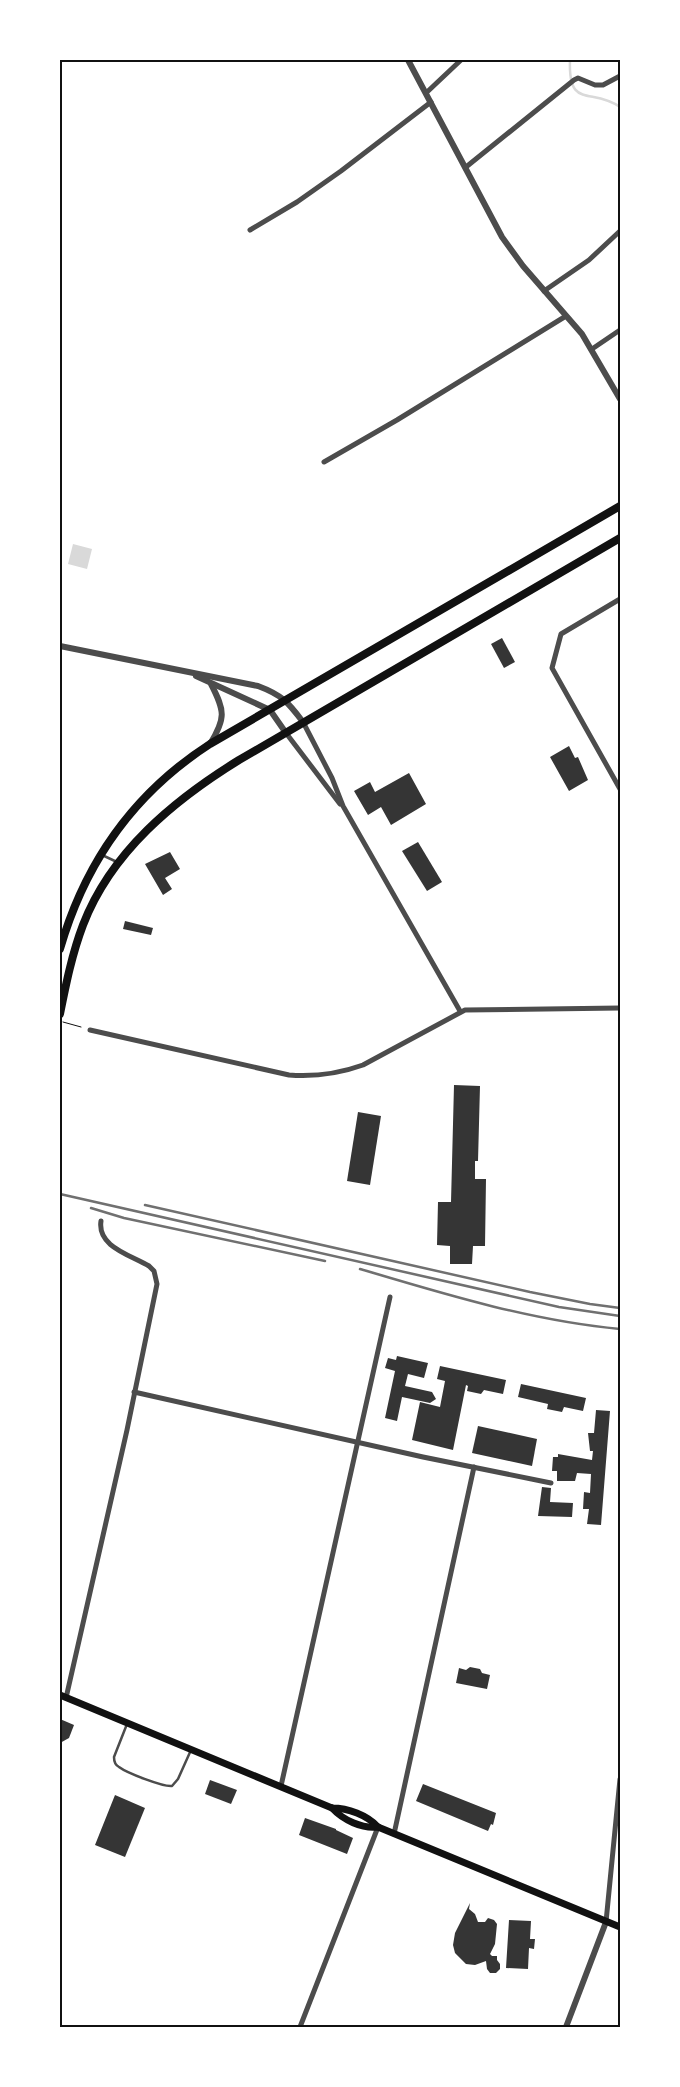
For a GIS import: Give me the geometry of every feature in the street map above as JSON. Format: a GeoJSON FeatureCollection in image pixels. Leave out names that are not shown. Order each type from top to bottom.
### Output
{"type":"FeatureCollection","features":[{"type":"Feature","properties":{"kind":"main road"},"geometry":{"type":"LineString","coordinates":[[60,949],[76,900],[100,854],[110,839],[149,794],[183,763],[210,744],[620,506]]}},
{"type":"Feature","properties":{"kind":"main road"},"geometry":{"type":"LineString","coordinates":[[60,1014],[68,976],[83,925],[97,896],[118,863],[147,830],[188,794],[223,770],[303,722],[620,538]]}},
{"type":"Feature","properties":{"kind":"main road"},"geometry":{"type":"LineString","coordinates":[[63,1697],[281,1786],[332,1808],[346,1819],[368,1828],[378,1827],[620,1927]]}},
{"type":"Feature","properties":{"kind":"street"},"geometry":{"type":"LineString","coordinates":[[408,60],[506,244],[592,350],[620,399]]}},
{"type":"Feature","properties":{"kind":"street"},"geometry":{"type":"LineString","coordinates":[[426,93],[461,60]]}},
{"type":"Feature","properties":{"kind":"street"},"geometry":{"type":"LineString","coordinates":[[466,168],[571,82],[578,78],[595,85],[602,85],[620,76]]}},
{"type":"Feature","properties":{"kind":"street"},"geometry":{"type":"LineString","coordinates":[[250,230],[297,202],[341,171],[431,102]]}},
{"type":"Feature","properties":{"kind":"street"},"geometry":{"type":"LineString","coordinates":[[544,291],[590,260],[620,231]]}},
{"type":"Feature","properties":{"kind":"street"},"geometry":{"type":"LineString","coordinates":[[324,462],[397,420],[566,316]]}},
{"type":"Feature","properties":{"kind":"street"},"geometry":{"type":"LineString","coordinates":[[592,350],[620,330]]}},
{"type":"Feature","properties":{"kind":"street"},"geometry":{"type":"LineString","coordinates":[[620,599],[560,634],[552,668],[620,790]]}},
{"type":"Feature","properties":{"kind":"street"},"geometry":{"type":"LineString","coordinates":[[60,646],[193,674],[216,676],[258,686],[287,700],[303,722],[332,778],[343,806],[460,1011]]}},
{"type":"Feature","properties":{"kind":"street"},"geometry":{"type":"LineString","coordinates":[[193,674],[270,710],[343,806]]}},
{"type":"Feature","properties":{"kind":"street"},"geometry":{"type":"LineString","coordinates":[[210,744],[223,717],[222,708],[211,684]]}},
{"type":"Feature","properties":{"kind":"street"},"geometry":{"type":"LineString","coordinates":[[90,1030],[290,1075],[318,1076],[346,1071],[363,1065],[460,1011],[472,1009],[620,1008]]}},
{"type":"Feature","properties":{"kind":"street"},"geometry":{"type":"LineString","coordinates":[[63,1697],[156,1293],[156,1278],[149,1266],[107,1242],[100,1228],[101,1220]]}},
{"type":"Feature","properties":{"kind":"street"},"geometry":{"type":"LineString","coordinates":[[281,1786],[390,1297]]}},
{"type":"Feature","properties":{"kind":"street"},"geometry":{"type":"LineString","coordinates":[[134,1392],[551,1483]]}},
{"type":"Feature","properties":{"kind":"street"},"geometry":{"type":"LineString","coordinates":[[394,1834],[474,1467]]}},
{"type":"Feature","properties":{"kind":"street"},"geometry":{"type":"LineString","coordinates":[[566,2027],[606,1922],[620,1779]]}},
{"type":"Feature","properties":{"kind":"street"},"geometry":{"type":"LineString","coordinates":[[300,2027],[378,1827]]}},
{"type":"Feature","properties":{"kind":"lane"},"geometry":{"type":"LineString","coordinates":[[100,854],[118,863]]}},
{"type":"Feature","properties":{"kind":"lane"},"geometry":{"type":"LineString","coordinates":[[128,1723],[114,1761],[120,1768],[163,1786],[172,1786],[178,1779],[192,1749]]}},
{"type":"Feature","properties":{"kind":"path"},"geometry":{"type":"LineString","coordinates":[[60,1022],[81,1026]]}},
{"type":"Feature","properties":{"kind":"shaded area"},"geometry":{"type":"Polygon","coordinates":[[[73,544],[92,549],[87,569],[68,564],[73,544]]]}},
{"type":"Feature","properties":{"kind":"building"},"geometry":{"type":"Polygon","coordinates":[[[502,638],[515,662],[504,668],[491,644],[502,638]]]}},
{"type":"Feature","properties":{"kind":"building"},"geometry":{"type":"Polygon","coordinates":[[[569,746],[575,758],[578,757],[588,780],[569,791],[550,757],[569,746]]]}},
{"type":"Feature","properties":{"kind":"building"},"geometry":{"type":"Polygon","coordinates":[[[409,773],[426,804],[391,825],[381,807],[368,815],[354,791],[370,782],[375,792],[409,773]]]}},
{"type":"Feature","properties":{"kind":"building"},"geometry":{"type":"Polygon","coordinates":[[[418,842],[442,882],[427,891],[402,851],[418,842]]]}},
{"type":"Feature","properties":{"kind":"building"},"geometry":{"type":"Polygon","coordinates":[[[170,852],[180,869],[165,878],[172,889],[163,895],[145,864],[170,852]]]}},
{"type":"Feature","properties":{"kind":"building"},"geometry":{"type":"Polygon","coordinates":[[[125,921],[153,928],[151,935],[123,929],[125,921]]]}},
{"type":"Feature","properties":{"kind":"building"},"geometry":{"type":"Polygon","coordinates":[[[454,1085],[480,1086],[478,1161],[475,1161],[475,1179],[486,1179],[485,1246],[473,1246],[472,1264],[450,1264],[450,1246],[437,1245],[438,1202],[451,1202],[454,1085]]]}},
{"type":"Feature","properties":{"kind":"building"},"geometry":{"type":"Polygon","coordinates":[[[358,1112],[381,1116],[370,1185],[347,1181],[358,1112]]]}},
{"type":"Feature","properties":{"kind":"building"},"geometry":{"type":"Polygon","coordinates":[[[397,1356],[428,1363],[424,1378],[408,1374],[405,1386],[432,1392],[436,1399],[430,1403],[402,1397],[397,1421],[385,1418],[395,1371],[385,1368],[388,1358],[396,1360],[397,1356]]]}},
{"type":"Feature","properties":{"kind":"building"},"geometry":{"type":"Polygon","coordinates":[[[440,1366],[506,1380],[503,1394],[484,1390],[481,1394],[467,1391],[468,1386],[466,1385],[453,1450],[412,1440],[420,1402],[440,1407],[445,1381],[437,1379],[440,1366]]]}},
{"type":"Feature","properties":{"kind":"building"},"geometry":{"type":"Polygon","coordinates":[[[521,1384],[586,1398],[583,1411],[564,1407],[562,1412],[547,1409],[548,1404],[518,1397],[521,1384]]]}},
{"type":"Feature","properties":{"kind":"building"},"geometry":{"type":"Polygon","coordinates":[[[596,1410],[610,1411],[601,1525],[587,1524],[589,1509],[583,1509],[584,1492],[590,1493],[591,1474],[577,1473],[575,1481],[557,1481],[557,1471],[552,1471],[553,1457],[558,1457],[558,1454],[592,1460],[593,1451],[590,1451],[588,1433],[594,1433],[596,1410]]]}},
{"type":"Feature","properties":{"kind":"building"},"geometry":{"type":"Polygon","coordinates":[[[478,1426],[537,1439],[532,1466],[472,1453],[478,1426]]]}},
{"type":"Feature","properties":{"kind":"building"},"geometry":{"type":"Polygon","coordinates":[[[542,1487],[551,1488],[550,1502],[573,1503],[572,1517],[538,1516],[542,1487]]]}},
{"type":"Feature","properties":{"kind":"building"},"geometry":{"type":"Polygon","coordinates":[[[470,1667],[480,1669],[482,1673],[490,1675],[487,1689],[456,1683],[459,1668],[466,1670],[470,1667]]]}},
{"type":"Feature","properties":{"kind":"building"},"geometry":{"type":"Polygon","coordinates":[[[60,1719],[74,1725],[69,1738],[60,1743],[60,1719]]]}},
{"type":"Feature","properties":{"kind":"building"},"geometry":{"type":"Polygon","coordinates":[[[210,1780],[237,1790],[231,1804],[205,1794],[210,1780]]]}},
{"type":"Feature","properties":{"kind":"building"},"geometry":{"type":"Polygon","coordinates":[[[423,1784],[496,1813],[493,1825],[491,1824],[488,1831],[416,1801],[423,1784]]]}},
{"type":"Feature","properties":{"kind":"building"},"geometry":{"type":"Polygon","coordinates":[[[115,1795],[145,1808],[125,1857],[95,1845],[115,1795]]]}},
{"type":"Feature","properties":{"kind":"building"},"geometry":{"type":"Polygon","coordinates":[[[305,1818],[336,1829],[353,1838],[347,1854],[299,1835],[305,1818]]]}},
{"type":"Feature","properties":{"kind":"building"},"geometry":{"type":"Polygon","coordinates":[[[470,1903],[469,1909],[475,1914],[478,1922],[485,1922],[488,1918],[494,1920],[497,1924],[495,1944],[490,1954],[497,1956],[500,1964],[500,1969],[496,1973],[490,1973],[487,1969],[486,1961],[475,1965],[466,1964],[455,1953],[453,1945],[455,1933],[470,1903]]]}},
{"type":"Feature","properties":{"kind":"building"},"geometry":{"type":"Polygon","coordinates":[[[509,1920],[531,1921],[530,1939],[535,1939],[534,1949],[529,1948],[528,1969],[506,1968],[509,1920]]]}},
{"type":"Feature","properties":{"kind":"waterway"},"geometry":{"type":"LineString","coordinates":[[570,60],[570,76],[577,92],[609,101],[620,107]]}},
{"type":"Feature","properties":{"kind":"railway"},"geometry":{"type":"LineString","coordinates":[[60,1194],[559,1307],[620,1316]]}},
{"type":"Feature","properties":{"kind":"railway"},"geometry":{"type":"LineString","coordinates":[[145,1205],[530,1292],[620,1308]]}},
{"type":"Feature","properties":{"kind":"railway"},"geometry":{"type":"LineString","coordinates":[[91,1208],[124,1218],[325,1261]]}},
{"type":"Feature","properties":{"kind":"railway"},"geometry":{"type":"LineString","coordinates":[[360,1269],[456,1297],[521,1313],[554,1320],[620,1329]]}}]}
